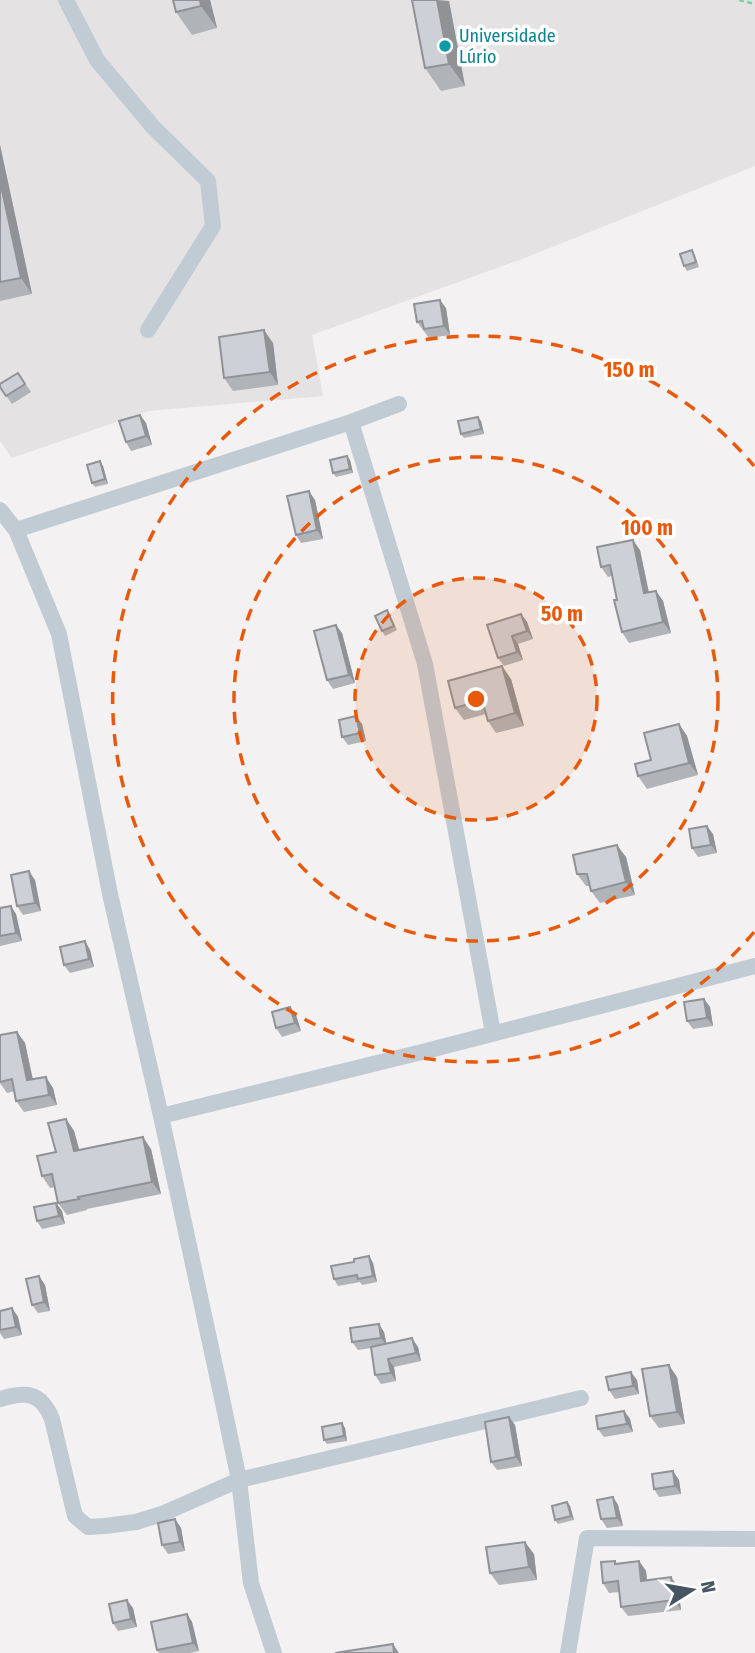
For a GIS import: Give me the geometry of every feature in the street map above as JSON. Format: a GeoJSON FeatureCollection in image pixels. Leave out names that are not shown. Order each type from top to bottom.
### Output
{"type":"FeatureCollection","features":[{"type":"Feature","properties":{"kind":"street"},"geometry":{"type":"LineString","coordinates":[[66,0],[97,60],[153,127],[208,181],[213,226],[148,330]]}},
{"type":"Feature","properties":{"kind":"street"},"geometry":{"type":"LineString","coordinates":[[16,530],[400,404]]}},
{"type":"Feature","properties":{"kind":"street"},"geometry":{"type":"LineString","coordinates":[[351,422],[425,664],[493,1033]]}},
{"type":"Feature","properties":{"kind":"street"},"geometry":{"type":"LineString","coordinates":[[0,510],[16,530],[59,634],[110,894],[239,1480],[251,1583],[274,1653]]}},
{"type":"Feature","properties":{"kind":"street"},"geometry":{"type":"LineString","coordinates":[[161,1116],[755,966]]}},
{"type":"Feature","properties":{"kind":"street"},"geometry":{"type":"LineString","coordinates":[[0,1399],[17,1394],[35,1397],[46,1405],[52,1419],[75,1517],[88,1527],[136,1522],[162,1514],[239,1480],[581,1398]]}},
{"type":"Feature","properties":{"kind":"street"},"geometry":{"type":"LineString","coordinates":[[568,1653],[587,1538],[755,1538]]}},
{"type":"Feature","properties":{"kind":"path"},"geometry":{"type":"LineString","coordinates":[[739,0],[755,4]]}},
{"type":"Feature","properties":{"kind":"shaded area","name":"Universidade Lúrio"},"geometry":{"type":"Polygon","coordinates":[[[0,0],[755,0],[755,166],[522,259],[312,335],[323,396],[148,411],[12,458],[0,441],[0,0]]]}},
{"type":"Feature","properties":{"kind":"building"},"geometry":{"type":"Polygon","coordinates":[[[173,0],[200,0],[201,6],[176,12],[173,0]]]}},
{"type":"Feature","properties":{"kind":"building"},"geometry":{"type":"Polygon","coordinates":[[[412,0],[437,0],[449,64],[425,68],[412,0]]]}},
{"type":"Feature","properties":{"kind":"building"},"geometry":{"type":"Polygon","coordinates":[[[0,181],[21,278],[0,282],[0,181]]]}},
{"type":"Feature","properties":{"kind":"building"},"geometry":{"type":"Polygon","coordinates":[[[692,250],[696,262],[684,266],[680,254],[692,250]]]}},
{"type":"Feature","properties":{"kind":"building"},"geometry":{"type":"Polygon","coordinates":[[[440,300],[444,326],[424,329],[422,321],[417,322],[414,304],[440,300]]]}},
{"type":"Feature","properties":{"kind":"building"},"geometry":{"type":"Polygon","coordinates":[[[264,330],[270,372],[224,378],[219,337],[264,330]]]}},
{"type":"Feature","properties":{"kind":"building"},"geometry":{"type":"Polygon","coordinates":[[[18,373],[25,384],[6,396],[0,384],[18,373]]]}},
{"type":"Feature","properties":{"kind":"building"},"geometry":{"type":"Polygon","coordinates":[[[140,415],[146,436],[126,442],[119,421],[140,415]]]}},
{"type":"Feature","properties":{"kind":"building"},"geometry":{"type":"Polygon","coordinates":[[[478,417],[481,429],[461,434],[458,421],[478,417]]]}},
{"type":"Feature","properties":{"kind":"building"},"geometry":{"type":"Polygon","coordinates":[[[347,456],[350,469],[333,473],[330,460],[347,456]]]}},
{"type":"Feature","properties":{"kind":"building"},"geometry":{"type":"Polygon","coordinates":[[[100,461],[105,479],[92,483],[87,465],[100,461]]]}},
{"type":"Feature","properties":{"kind":"building"},"geometry":{"type":"Polygon","coordinates":[[[309,491],[317,530],[296,535],[287,496],[309,491]]]}},
{"type":"Feature","properties":{"kind":"building"},"geometry":{"type":"Polygon","coordinates":[[[633,540],[644,593],[656,591],[663,622],[622,632],[614,600],[617,600],[610,565],[601,567],[597,547],[633,540]]]}},
{"type":"Feature","properties":{"kind":"building"},"geometry":{"type":"Polygon","coordinates":[[[387,610],[394,626],[382,631],[375,616],[387,610]]]}},
{"type":"Feature","properties":{"kind":"building"},"geometry":{"type":"Polygon","coordinates":[[[521,614],[527,631],[512,636],[517,652],[498,658],[487,625],[521,614]]]}},
{"type":"Feature","properties":{"kind":"building"},"geometry":{"type":"Polygon","coordinates":[[[336,625],[349,675],[327,680],[314,631],[336,625]]]}},
{"type":"Feature","properties":{"kind":"building"},"geometry":{"type":"Polygon","coordinates":[[[502,666],[515,713],[488,721],[482,700],[455,708],[448,681],[502,666]]]}},
{"type":"Feature","properties":{"kind":"building"},"geometry":{"type":"Polygon","coordinates":[[[356,716],[360,733],[342,737],[339,720],[356,716]]]}},
{"type":"Feature","properties":{"kind":"building"},"geometry":{"type":"Polygon","coordinates":[[[679,724],[689,763],[638,776],[635,764],[651,760],[644,733],[679,724]]]}},
{"type":"Feature","properties":{"kind":"building"},"geometry":{"type":"Polygon","coordinates":[[[707,826],[711,845],[692,848],[689,829],[707,826]]]}},
{"type":"Feature","properties":{"kind":"building"},"geometry":{"type":"Polygon","coordinates":[[[617,845],[626,882],[591,891],[587,874],[577,874],[573,855],[617,845]]]}},
{"type":"Feature","properties":{"kind":"building"},"geometry":{"type":"Polygon","coordinates":[[[29,871],[35,903],[17,906],[11,875],[29,871]]]}},
{"type":"Feature","properties":{"kind":"building"},"geometry":{"type":"Polygon","coordinates":[[[11,906],[16,933],[0,936],[0,908],[11,906]]]}},
{"type":"Feature","properties":{"kind":"building"},"geometry":{"type":"Polygon","coordinates":[[[85,941],[89,959],[64,965],[60,947],[85,941]]]}},
{"type":"Feature","properties":{"kind":"building"},"geometry":{"type":"Polygon","coordinates":[[[704,999],[707,1018],[687,1021],[684,1002],[704,999]]]}},
{"type":"Feature","properties":{"kind":"building"},"geometry":{"type":"Polygon","coordinates":[[[290,1007],[295,1023],[276,1028],[272,1012],[290,1007]]]}},
{"type":"Feature","properties":{"kind":"building"},"geometry":{"type":"Polygon","coordinates":[[[17,1032],[27,1080],[46,1077],[49,1095],[16,1101],[12,1079],[0,1082],[0,1035],[17,1032]]]}},
{"type":"Feature","properties":{"kind":"building"},"geometry":{"type":"Polygon","coordinates":[[[66,1119],[74,1151],[143,1137],[152,1182],[58,1203],[52,1174],[42,1176],[37,1156],[56,1152],[48,1123],[66,1119]]]}},
{"type":"Feature","properties":{"kind":"building"},"geometry":{"type":"Polygon","coordinates":[[[56,1203],[59,1216],[37,1221],[34,1207],[56,1203]]]}},
{"type":"Feature","properties":{"kind":"building"},"geometry":{"type":"Polygon","coordinates":[[[369,1256],[373,1276],[358,1279],[357,1275],[334,1279],[331,1266],[369,1256]]]}},
{"type":"Feature","properties":{"kind":"building"},"geometry":{"type":"Polygon","coordinates":[[[39,1276],[44,1302],[32,1305],[26,1279],[39,1276]]]}},
{"type":"Feature","properties":{"kind":"building"},"geometry":{"type":"Polygon","coordinates":[[[12,1308],[16,1327],[0,1330],[0,1311],[12,1308]]]}},
{"type":"Feature","properties":{"kind":"building"},"geometry":{"type":"Polygon","coordinates":[[[379,1324],[381,1338],[352,1342],[350,1328],[379,1324]]]}},
{"type":"Feature","properties":{"kind":"building"},"geometry":{"type":"Polygon","coordinates":[[[412,1338],[416,1353],[388,1359],[391,1373],[375,1375],[371,1347],[412,1338]]]}},
{"type":"Feature","properties":{"kind":"building"},"geometry":{"type":"Polygon","coordinates":[[[669,1365],[677,1412],[650,1416],[642,1369],[669,1365]]]}},
{"type":"Feature","properties":{"kind":"building"},"geometry":{"type":"Polygon","coordinates":[[[631,1372],[633,1386],[609,1390],[606,1377],[631,1372]]]}},
{"type":"Feature","properties":{"kind":"building"},"geometry":{"type":"Polygon","coordinates":[[[624,1411],[627,1424],[598,1429],[596,1416],[624,1411]]]}},
{"type":"Feature","properties":{"kind":"building"},"geometry":{"type":"Polygon","coordinates":[[[509,1417],[516,1457],[491,1462],[485,1422],[509,1417]]]}},
{"type":"Feature","properties":{"kind":"building"},"geometry":{"type":"Polygon","coordinates":[[[342,1423],[344,1436],[324,1440],[322,1427],[342,1423]]]}},
{"type":"Feature","properties":{"kind":"building"},"geometry":{"type":"Polygon","coordinates":[[[673,1471],[675,1486],[654,1489],[652,1474],[673,1471]]]}},
{"type":"Feature","properties":{"kind":"building"},"geometry":{"type":"Polygon","coordinates":[[[613,1497],[617,1518],[601,1519],[597,1500],[613,1497]]]}},
{"type":"Feature","properties":{"kind":"building"},"geometry":{"type":"Polygon","coordinates":[[[567,1502],[571,1516],[555,1520],[552,1506],[567,1502]]]}},
{"type":"Feature","properties":{"kind":"building"},"geometry":{"type":"Polygon","coordinates":[[[175,1519],[180,1542],[162,1545],[158,1523],[175,1519]]]}},
{"type":"Feature","properties":{"kind":"building"},"geometry":{"type":"Polygon","coordinates":[[[525,1542],[529,1567],[490,1573],[486,1547],[525,1542]]]}},
{"type":"Feature","properties":{"kind":"building"},"geometry":{"type":"Polygon","coordinates":[[[615,1561],[615,1564],[639,1561],[641,1581],[671,1577],[674,1600],[621,1607],[618,1581],[603,1583],[601,1562],[615,1561]]]}},
{"type":"Feature","properties":{"kind":"building"},"geometry":{"type":"Polygon","coordinates":[[[127,1600],[131,1619],[113,1623],[109,1604],[127,1600]]]}},
{"type":"Feature","properties":{"kind":"building"},"geometry":{"type":"Polygon","coordinates":[[[187,1614],[193,1643],[157,1650],[151,1622],[187,1614]]]}},
{"type":"Feature","properties":{"kind":"building"},"geometry":{"type":"Polygon","coordinates":[[[393,1644],[394,1653],[335,1653],[393,1644]]]}},
{"type":"Feature","properties":{"kind":"place","name":"Universidade Lúrio"},"geometry":{"type":"Point","coordinates":[445,46]}}]}
